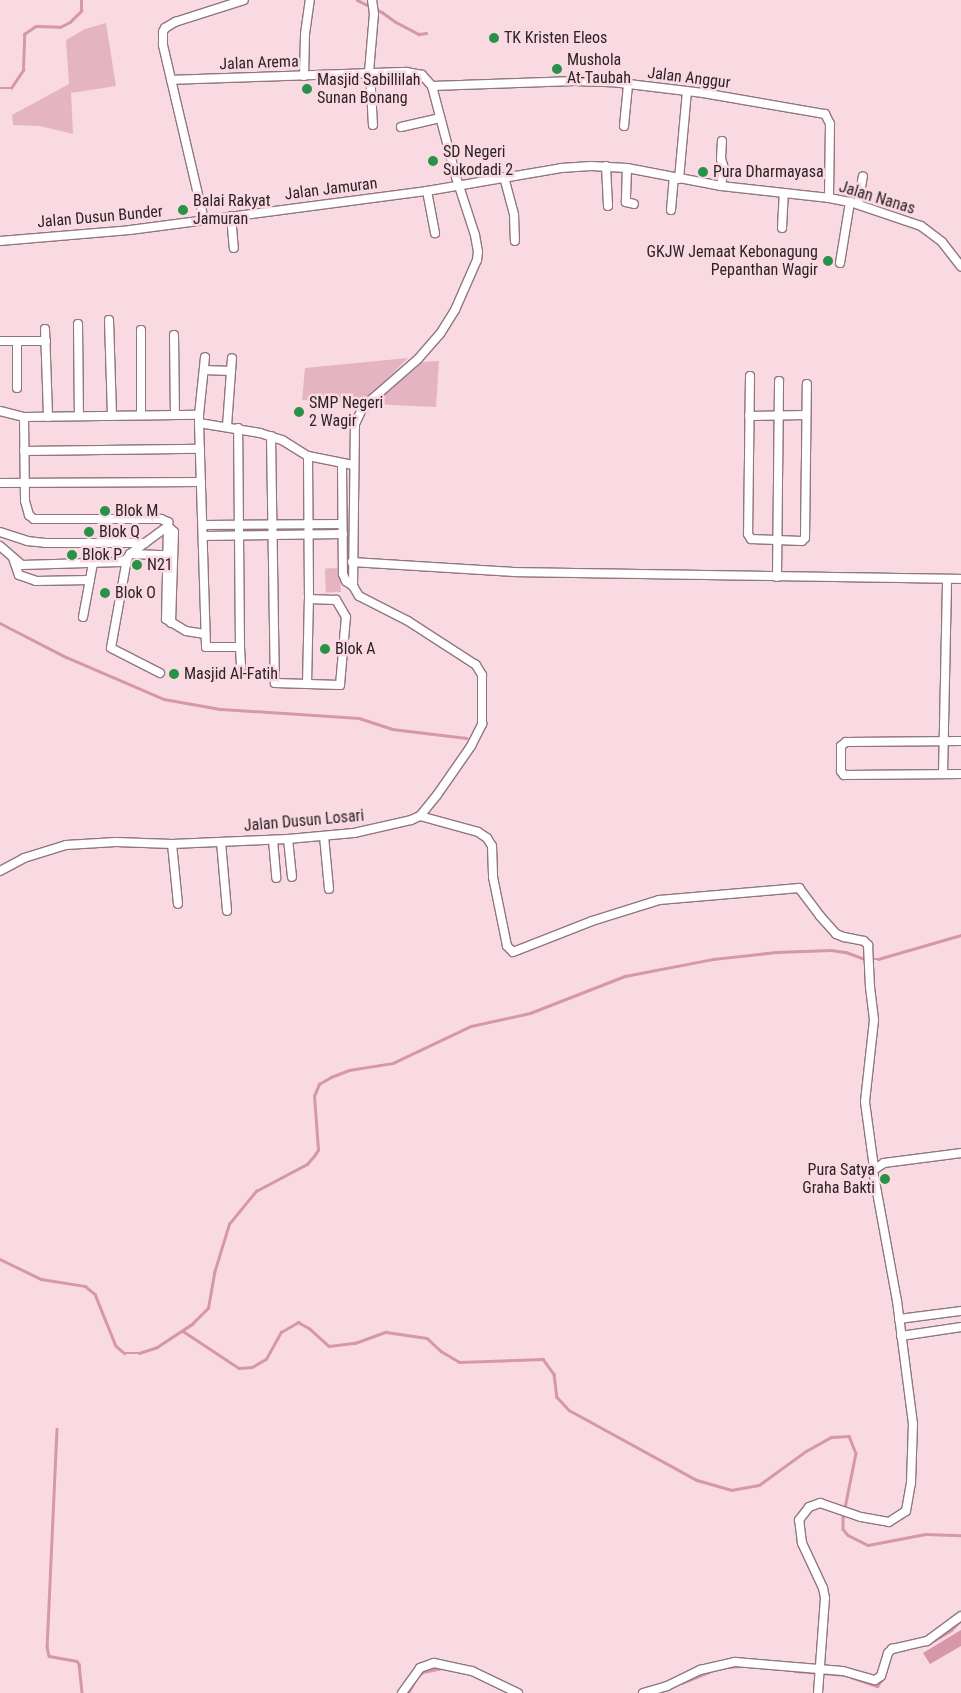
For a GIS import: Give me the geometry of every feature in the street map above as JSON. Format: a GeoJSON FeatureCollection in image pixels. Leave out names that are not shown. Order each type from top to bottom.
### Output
{"type":"FeatureCollection","features":[{"type":"Feature","properties":{"kind":"street"},"geometry":{"type":"LineString","coordinates":[[204,220],[163,45],[165,28],[184,18],[244,0]]}},
{"type":"Feature","properties":{"kind":"street"},"geometry":{"type":"LineString","coordinates":[[304,76],[305,34],[310,0]]}},
{"type":"Feature","properties":{"kind":"street"},"geometry":{"type":"LineString","coordinates":[[373,6],[369,72],[373,125]]}},
{"type":"Feature","properties":{"kind":"street","name":"Jalan Arema"},"geometry":{"type":"LineString","coordinates":[[171,80],[369,72],[422,75],[432,86]]}},
{"type":"Feature","properties":{"kind":"street","name":"Jalan Anggur"},"geometry":{"type":"LineString","coordinates":[[432,86],[575,81],[628,84],[687,91],[825,114],[830,124],[829,198]]}},
{"type":"Feature","properties":{"kind":"street"},"geometry":{"type":"LineString","coordinates":[[624,126],[628,84]]}},
{"type":"Feature","properties":{"kind":"street"},"geometry":{"type":"LineString","coordinates":[[353,586],[354,430],[358,416],[371,400],[423,354],[440,334],[475,268],[478,252],[432,86]]}},
{"type":"Feature","properties":{"kind":"street"},"geometry":{"type":"LineString","coordinates":[[672,210],[687,91]]}},
{"type":"Feature","properties":{"kind":"street"},"geometry":{"type":"LineString","coordinates":[[401,126],[440,118]]}},
{"type":"Feature","properties":{"kind":"street"},"geometry":{"type":"LineString","coordinates":[[721,186],[724,168],[721,159],[722,141]]}},
{"type":"Feature","properties":{"kind":"street","name":"Jalan Jamuran"},"geometry":{"type":"LineString","coordinates":[[204,220],[427,191],[578,166],[628,168],[677,178]]}},
{"type":"Feature","properties":{"kind":"street"},"geometry":{"type":"LineString","coordinates":[[606,166],[608,206]]}},
{"type":"Feature","properties":{"kind":"street"},"geometry":{"type":"LineString","coordinates":[[628,168],[626,202],[634,204]]}},
{"type":"Feature","properties":{"kind":"street"},"geometry":{"type":"LineString","coordinates":[[840,263],[854,203],[863,176]]}},
{"type":"Feature","properties":{"kind":"street"},"geometry":{"type":"LineString","coordinates":[[504,177],[514,215],[515,241]]}},
{"type":"Feature","properties":{"kind":"street","name":"Jalan Nanas"},"geometry":{"type":"LineString","coordinates":[[677,178],[721,186],[829,198],[854,203],[921,226],[942,242],[961,266]]}},
{"type":"Feature","properties":{"kind":"street"},"geometry":{"type":"LineString","coordinates":[[427,191],[436,233]]}},
{"type":"Feature","properties":{"kind":"street"},"geometry":{"type":"LineString","coordinates":[[782,228],[784,193]]}},
{"type":"Feature","properties":{"kind":"street"},"geometry":{"type":"LineString","coordinates":[[231,216],[234,248]]}},
{"type":"Feature","properties":{"kind":"street","name":"Jalan Dusun Bunder"},"geometry":{"type":"LineString","coordinates":[[0,241],[130,230],[204,220]]}},
{"type":"Feature","properties":{"kind":"street"},"geometry":{"type":"LineString","coordinates":[[109,320],[112,416]]}},
{"type":"Feature","properties":{"kind":"street"},"geometry":{"type":"LineString","coordinates":[[78,324],[79,416]]}},
{"type":"Feature","properties":{"kind":"street"},"geometry":{"type":"LineString","coordinates":[[45,329],[48,417]]}},
{"type":"Feature","properties":{"kind":"street"},"geometry":{"type":"LineString","coordinates":[[141,330],[141,416]]}},
{"type":"Feature","properties":{"kind":"street"},"geometry":{"type":"LineString","coordinates":[[174,334],[176,415]]}},
{"type":"Feature","properties":{"kind":"street"},"geometry":{"type":"LineString","coordinates":[[0,341],[46,341]]}},
{"type":"Feature","properties":{"kind":"street"},"geometry":{"type":"LineString","coordinates":[[17,341],[17,388]]}},
{"type":"Feature","properties":{"kind":"street"},"geometry":{"type":"LineString","coordinates":[[204,357],[199,419],[206,647],[240,647]]}},
{"type":"Feature","properties":{"kind":"street"},"geometry":{"type":"LineString","coordinates":[[227,426],[232,358]]}},
{"type":"Feature","properties":{"kind":"street"},"geometry":{"type":"LineString","coordinates":[[204,370],[231,371]]}},
{"type":"Feature","properties":{"kind":"street"},"geometry":{"type":"LineString","coordinates":[[750,376],[748,537],[751,540],[802,541],[806,535],[807,384]]}},
{"type":"Feature","properties":{"kind":"street"},"geometry":{"type":"LineString","coordinates":[[777,577],[779,381]]}},
{"type":"Feature","properties":{"kind":"street"},"geometry":{"type":"LineString","coordinates":[[0,411],[24,417],[176,415],[271,436],[308,456],[353,465]]}},
{"type":"Feature","properties":{"kind":"street"},"geometry":{"type":"LineString","coordinates":[[749,416],[806,415]]}},
{"type":"Feature","properties":{"kind":"street"},"geometry":{"type":"LineString","coordinates":[[24,417],[25,501],[29,515],[34,519],[162,519],[168,522],[166,619],[186,631],[205,634]]}},
{"type":"Feature","properties":{"kind":"street"},"geometry":{"type":"LineString","coordinates":[[238,428],[241,667]]}},
{"type":"Feature","properties":{"kind":"street"},"geometry":{"type":"LineString","coordinates":[[271,436],[275,683],[340,685],[346,617],[336,600],[309,599]]}},
{"type":"Feature","properties":{"kind":"street"},"geometry":{"type":"LineString","coordinates":[[24,451],[200,449]]}},
{"type":"Feature","properties":{"kind":"street"},"geometry":{"type":"LineString","coordinates":[[307,684],[309,599],[308,456]]}},
{"type":"Feature","properties":{"kind":"street"},"geometry":{"type":"LineString","coordinates":[[342,464],[343,574],[346,581],[353,586],[359,596],[408,621],[462,655],[476,665],[482,675],[483,714],[480,732],[420,816],[478,832],[487,838],[492,846],[493,877],[507,946],[514,952],[558,933],[651,902],[697,895],[793,887],[799,888],[804,892],[820,916],[836,934],[844,938],[864,941],[868,945],[874,1027],[865,1102],[874,1168],[874,1183],[899,1319],[913,1424],[914,1446],[906,1511],[889,1522],[879,1521],[825,1504],[813,1505],[804,1511],[799,1520],[802,1542],[823,1588],[825,1598],[818,1693]]}},
{"type":"Feature","properties":{"kind":"street"},"geometry":{"type":"LineString","coordinates":[[0,484],[201,482]]}},
{"type":"Feature","properties":{"kind":"street"},"geometry":{"type":"LineString","coordinates":[[203,525],[342,524]]}},
{"type":"Feature","properties":{"kind":"street"},"geometry":{"type":"LineString","coordinates":[[0,546],[22,565],[120,562],[168,526]]}},
{"type":"Feature","properties":{"kind":"street"},"geometry":{"type":"LineString","coordinates":[[168,526],[174,532],[171,623]]}},
{"type":"Feature","properties":{"kind":"street"},"geometry":{"type":"LineString","coordinates":[[0,532],[27,541],[45,543],[145,543]]}},
{"type":"Feature","properties":{"kind":"street"},"geometry":{"type":"LineString","coordinates":[[203,536],[342,534]]}},
{"type":"Feature","properties":{"kind":"street"},"geometry":{"type":"LineString","coordinates":[[145,543],[146,554]]}},
{"type":"Feature","properties":{"kind":"street"},"geometry":{"type":"LineString","coordinates":[[129,557],[146,554],[167,555]]}},
{"type":"Feature","properties":{"kind":"street"},"geometry":{"type":"LineString","coordinates":[[12,557],[20,575],[36,581],[90,580]]}},
{"type":"Feature","properties":{"kind":"street"},"geometry":{"type":"LineString","coordinates":[[129,557],[111,648],[160,673]]}},
{"type":"Feature","properties":{"kind":"street"},"geometry":{"type":"LineString","coordinates":[[352,562],[514,572],[961,579]]}},
{"type":"Feature","properties":{"kind":"street"},"geometry":{"type":"LineString","coordinates":[[83,617],[93,563]]}},
{"type":"Feature","properties":{"kind":"street"},"geometry":{"type":"LineString","coordinates":[[943,774],[947,579]]}},
{"type":"Feature","properties":{"kind":"street"},"geometry":{"type":"LineString","coordinates":[[961,741],[846,742],[842,743],[841,746],[842,771],[844,774],[961,774]]}},
{"type":"Feature","properties":{"kind":"street","name":"Jalan Dusun Losari"},"geometry":{"type":"LineString","coordinates":[[0,871],[24,858],[66,845],[116,842],[172,844],[288,839],[354,833],[420,816]]}},
{"type":"Feature","properties":{"kind":"street"},"geometry":{"type":"LineString","coordinates":[[324,836],[329,889]]}},
{"type":"Feature","properties":{"kind":"street"},"geometry":{"type":"LineString","coordinates":[[288,839],[292,877]]}},
{"type":"Feature","properties":{"kind":"street"},"geometry":{"type":"LineString","coordinates":[[273,840],[276,878]]}},
{"type":"Feature","properties":{"kind":"street"},"geometry":{"type":"LineString","coordinates":[[221,842],[227,911]]}},
{"type":"Feature","properties":{"kind":"street"},"geometry":{"type":"LineString","coordinates":[[172,844],[178,904]]}},
{"type":"Feature","properties":{"kind":"street"},"geometry":{"type":"LineString","coordinates":[[874,1168],[884,1163],[961,1152]]}},
{"type":"Feature","properties":{"kind":"street"},"geometry":{"type":"LineString","coordinates":[[899,1319],[961,1311]]}},
{"type":"Feature","properties":{"kind":"street"},"geometry":{"type":"LineString","coordinates":[[901,1336],[961,1327]]}},
{"type":"Feature","properties":{"kind":"street"},"geometry":{"type":"LineString","coordinates":[[643,1693],[667,1686],[700,1670],[724,1663],[745,1662],[879,1679],[892,1648],[926,1642],[961,1616]]}},
{"type":"Feature","properties":{"kind":"street"},"geometry":{"type":"LineString","coordinates":[[402,1693],[420,1668],[434,1663],[472,1671],[518,1693]]}},
{"type":"Feature","properties":{"kind":"shaded area"},"geometry":{"type":"Polygon","coordinates":[[[106,23],[116,86],[71,93],[73,134],[40,126],[13,125],[12,115],[69,84],[66,40],[85,29],[106,23]]]}},
{"type":"Feature","properties":{"kind":"shaded area"},"geometry":{"type":"Polygon","coordinates":[[[408,358],[362,404],[302,400],[305,368],[408,358]]]}},
{"type":"Feature","properties":{"kind":"shaded area"},"geometry":{"type":"Polygon","coordinates":[[[439,361],[436,407],[372,404],[423,362],[439,361]]]}},
{"type":"Feature","properties":{"kind":"shaded area"},"geometry":{"type":"Polygon","coordinates":[[[340,568],[341,592],[326,593],[325,569],[340,568]]]}},
{"type":"Feature","properties":{"kind":"shaded area"},"geometry":{"type":"Polygon","coordinates":[[[961,1630],[961,1646],[930,1664],[923,1653],[961,1630]]]}},
{"type":"Feature","properties":{"kind":"waterway"},"geometry":{"type":"LineString","coordinates":[[0,88],[11,88],[23,70],[24,34],[36,26],[60,27],[70,22],[81,11],[81,0]]}},
{"type":"Feature","properties":{"kind":"waterway"},"geometry":{"type":"LineString","coordinates":[[357,0],[419,34],[426,33]]}},
{"type":"Feature","properties":{"kind":"waterway"},"geometry":{"type":"LineString","coordinates":[[0,623],[66,657],[164,699],[221,709],[359,718],[392,729],[466,738]]}},
{"type":"Feature","properties":{"kind":"waterway"},"geometry":{"type":"LineString","coordinates":[[0,1259],[41,1279],[85,1286],[95,1294],[116,1346],[124,1353],[139,1353],[157,1347],[192,1324],[208,1308],[214,1273],[229,1224],[256,1191],[307,1164],[318,1150],[314,1096],[319,1084],[331,1077],[349,1070],[393,1063],[471,1026],[530,1013],[625,976],[713,959],[776,952],[831,950],[846,952],[864,959],[878,959],[961,935]]}},
{"type":"Feature","properties":{"kind":"waterway"},"geometry":{"type":"LineString","coordinates":[[183,1331],[239,1368],[252,1367],[266,1359],[281,1332],[298,1322],[309,1328],[329,1346],[355,1343],[386,1332],[427,1338],[441,1351],[459,1362],[543,1359],[554,1374],[557,1397],[569,1410],[697,1480],[731,1490],[759,1485],[806,1451],[831,1437],[849,1436],[856,1453],[843,1518],[843,1529],[848,1535],[868,1545],[925,1534],[961,1535]]}},
{"type":"Feature","properties":{"kind":"waterway"},"geometry":{"type":"LineString","coordinates":[[57,1429],[47,1647],[49,1656],[77,1661],[79,1664],[82,1693]]}},
{"type":"Feature","properties":{"kind":"waterway"},"geometry":{"type":"LineString","coordinates":[[933,1641],[951,1630],[960,1621]]}},
{"type":"Feature","properties":{"kind":"waterway"},"geometry":{"type":"LineString","coordinates":[[729,1667],[741,1666]]}},
{"type":"Feature","properties":{"kind":"waterway"},"geometry":{"type":"LineString","coordinates":[[419,1675],[423,1672],[442,1668]]}},
{"type":"Feature","properties":{"kind":"waterway"},"geometry":{"type":"LineString","coordinates":[[794,1671],[846,1675]]}},
{"type":"Feature","properties":{"kind":"waterway"},"geometry":{"type":"LineString","coordinates":[[682,1683],[709,1672]]}},
{"type":"Feature","properties":{"kind":"waterway"},"geometry":{"type":"LineString","coordinates":[[851,1677],[877,1686],[883,1678]]}},
{"type":"Feature","properties":{"kind":"waterway"},"geometry":{"type":"LineString","coordinates":[[408,1693],[414,1682]]}},
{"type":"Feature","properties":{"kind":"place","name":"TK Kristen Eleos"},"geometry":{"type":"Point","coordinates":[494,38]}},
{"type":"Feature","properties":{"kind":"place","name":"Mushola At-Taubah"},"geometry":{"type":"Point","coordinates":[557,69]}},
{"type":"Feature","properties":{"kind":"place","name":"Masjid Sabillilah Sunan Bonang"},"geometry":{"type":"Point","coordinates":[307,89]}},
{"type":"Feature","properties":{"kind":"place","name":"SD Negeri Sukodadi 2"},"geometry":{"type":"Point","coordinates":[433,161]}},
{"type":"Feature","properties":{"kind":"place","name":"Pura Dharmayasa"},"geometry":{"type":"Point","coordinates":[703,172]}},
{"type":"Feature","properties":{"kind":"place","name":"Balai Rakyat Jamuran"},"geometry":{"type":"Point","coordinates":[183,210]}},
{"type":"Feature","properties":{"kind":"place","name":"GKJW Jemaat Kebonagung Pepanthan Wagir"},"geometry":{"type":"Point","coordinates":[828,261]}},
{"type":"Feature","properties":{"kind":"place","name":"SMP Negeri 2 Wagir"},"geometry":{"type":"Point","coordinates":[299,412]}},
{"type":"Feature","properties":{"kind":"place","name":"Blok M"},"geometry":{"type":"Point","coordinates":[105,511]}},
{"type":"Feature","properties":{"kind":"place","name":"Blok Q"},"geometry":{"type":"Point","coordinates":[89,532]}},
{"type":"Feature","properties":{"kind":"place","name":"Blok P"},"geometry":{"type":"Point","coordinates":[72,555]}},
{"type":"Feature","properties":{"kind":"place","name":"N21"},"geometry":{"type":"Point","coordinates":[137,565]}},
{"type":"Feature","properties":{"kind":"place","name":"Blok O"},"geometry":{"type":"Point","coordinates":[105,593]}},
{"type":"Feature","properties":{"kind":"place","name":"Blok A"},"geometry":{"type":"Point","coordinates":[325,649]}},
{"type":"Feature","properties":{"kind":"place","name":"Masjid Al-Fatih"},"geometry":{"type":"Point","coordinates":[174,674]}},
{"type":"Feature","properties":{"kind":"place","name":"Pura Satya Graha Bakti"},"geometry":{"type":"Point","coordinates":[885,1179]}}]}
